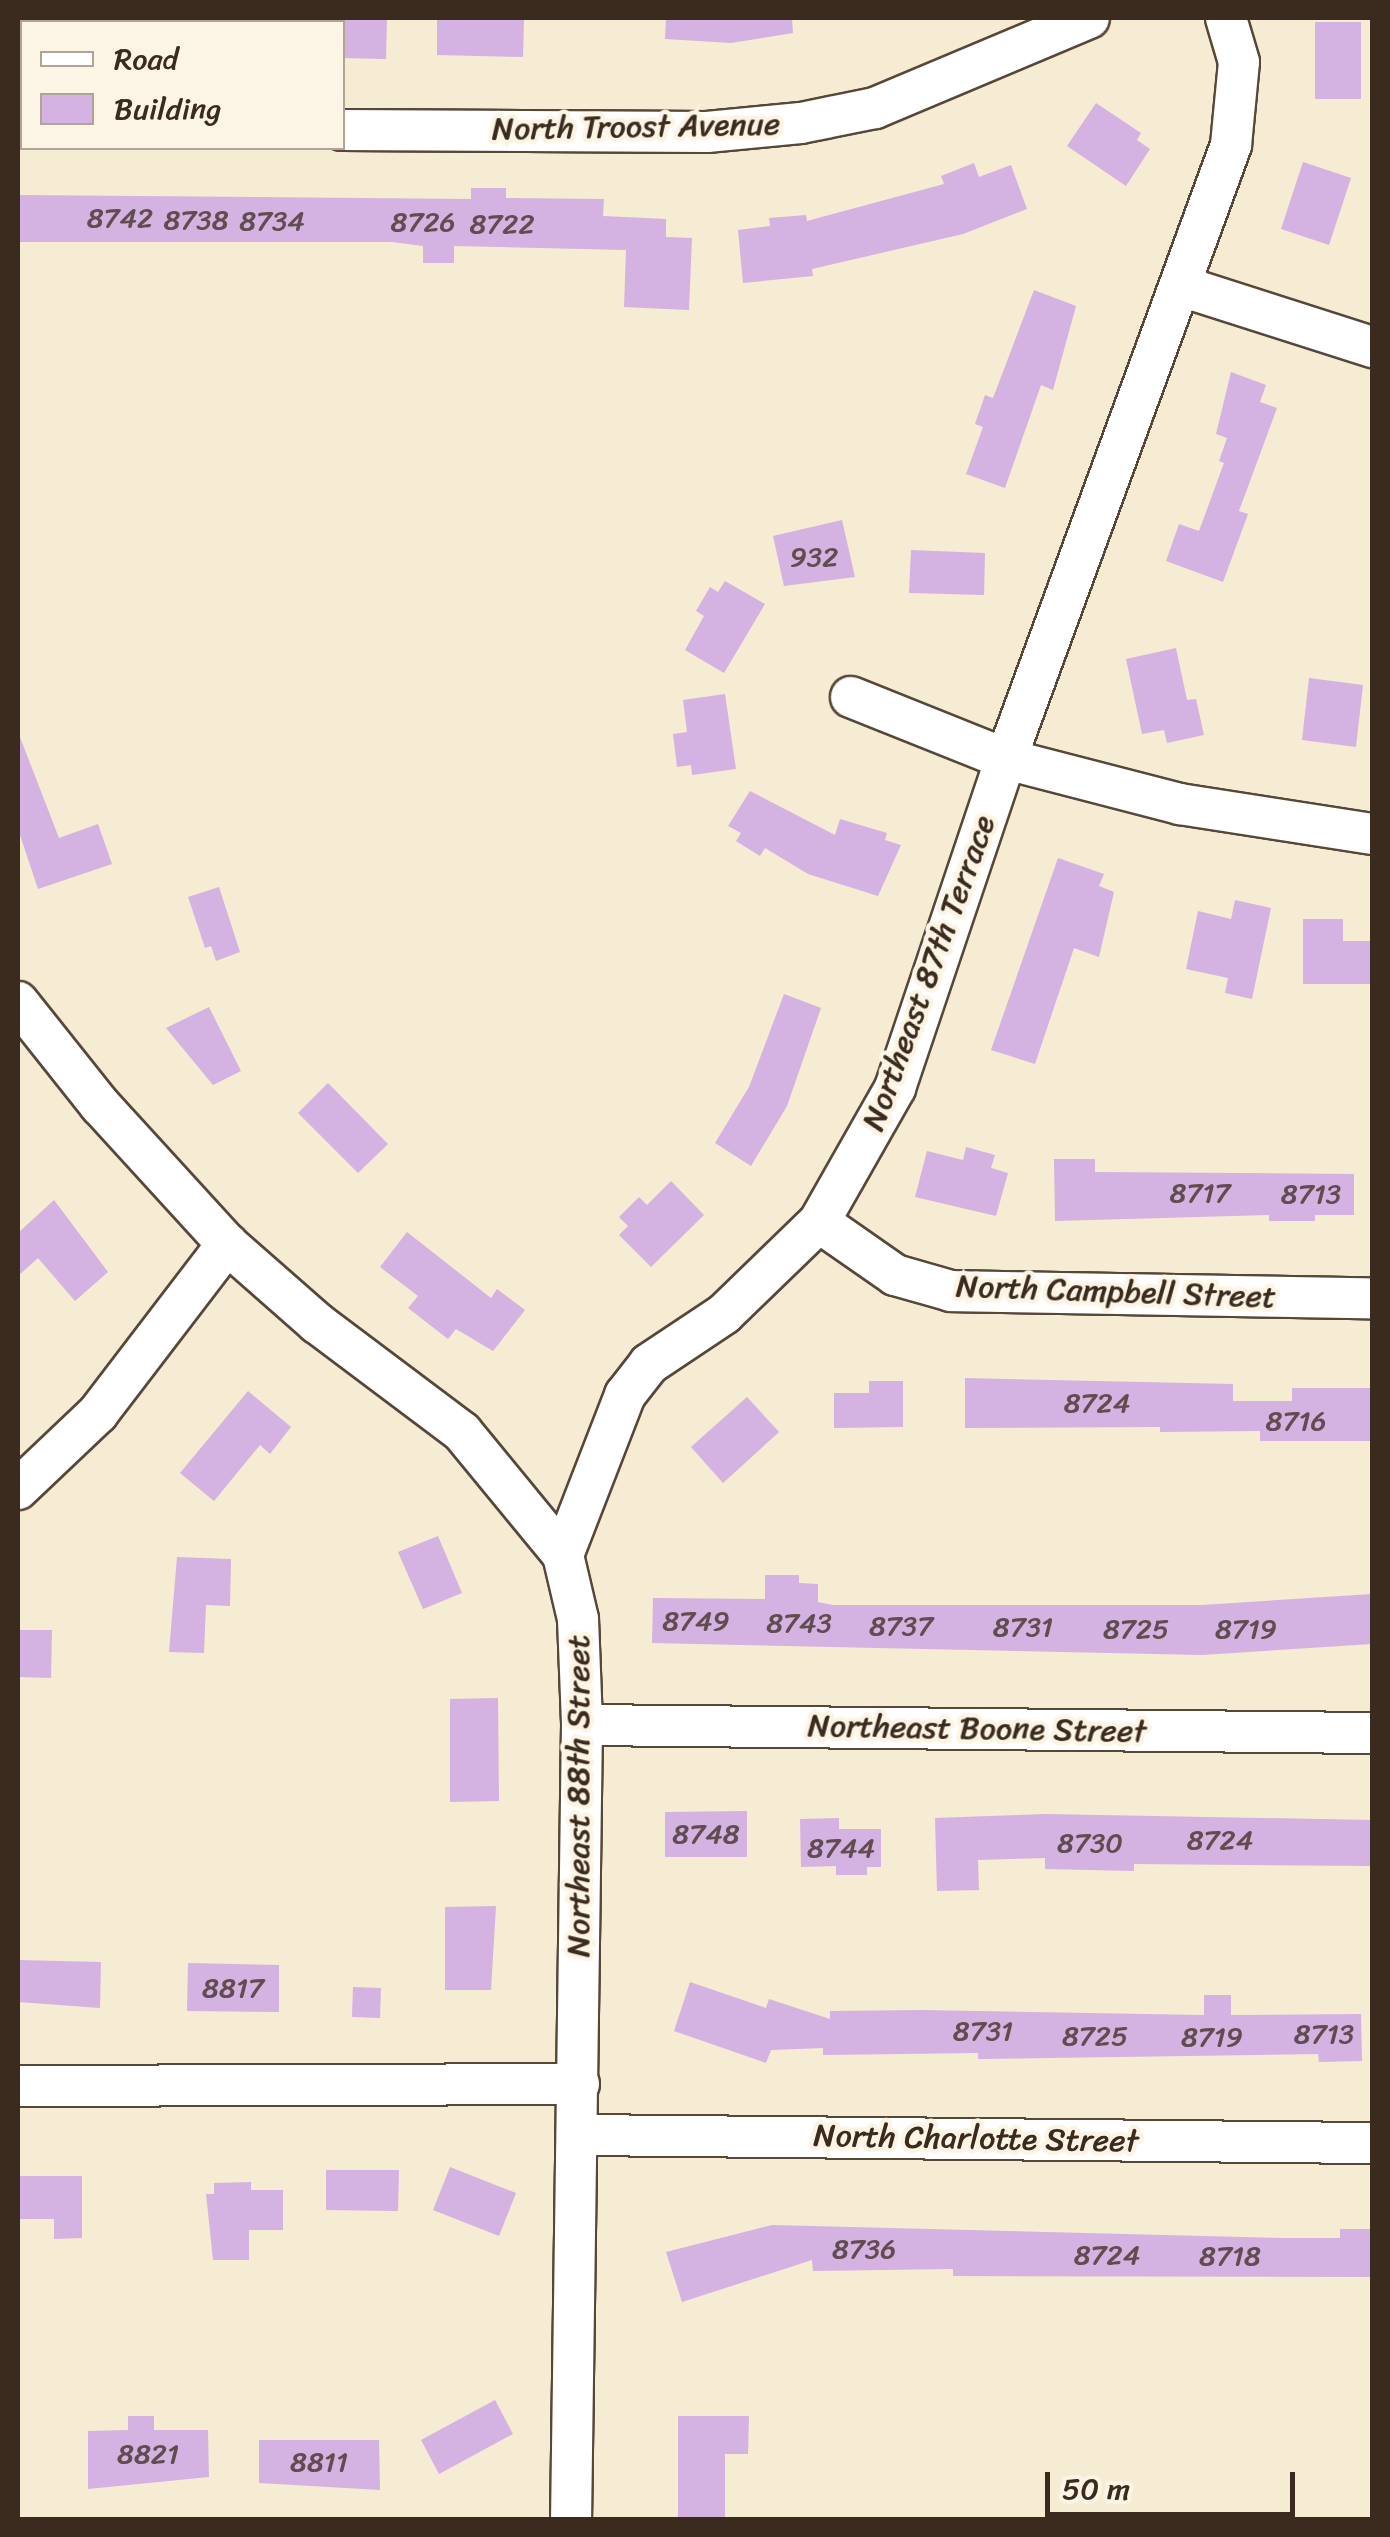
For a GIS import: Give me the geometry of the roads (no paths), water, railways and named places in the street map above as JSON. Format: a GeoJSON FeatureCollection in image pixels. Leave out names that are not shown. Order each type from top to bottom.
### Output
{"type":"FeatureCollection","features":[{"type":"Feature","properties":{"kind":"street","name":"North Troost Avenue"},"geometry":{"type":"LineString","coordinates":[[345,130],[688,132],[801,123],[874,108],[1089,18]]}},
{"type":"Feature","properties":{"kind":"street","name":"Northeast 87th Terrace"},"geometry":{"type":"LineString","coordinates":[[563,1555],[606,1433],[649,1364],[724,1314],[819,1222],[894,1088],[1006,759],[1182,286],[1236,116],[1239,62],[1226,18]]}},
{"type":"Feature","properties":{"kind":"street"},"geometry":{"type":"LineString","coordinates":[[1182,286],[1372,348]]}},
{"type":"Feature","properties":{"kind":"street"},"geometry":{"type":"LineString","coordinates":[[851,696],[1006,759],[1180,804],[1372,834]]}},
{"type":"Feature","properties":{"kind":"street","name":"Northeast 88th Street"},"geometry":{"type":"LineString","coordinates":[[18,1002],[100,1105],[227,1244],[317,1323],[462,1432],[563,1555],[578,1619],[582,1725],[571,2520]]}},
{"type":"Feature","properties":{"kind":"street","name":"North Campbell Street"},"geometry":{"type":"LineString","coordinates":[[819,1222],[894,1275],[951,1291],[1372,1298]]}},
{"type":"Feature","properties":{"kind":"street"},"geometry":{"type":"LineString","coordinates":[[18,1489],[98,1413],[227,1244]]}},
{"type":"Feature","properties":{"kind":"street","name":"Northeast Boone Street"},"geometry":{"type":"LineString","coordinates":[[582,1725],[1372,1733]]}},
{"type":"Feature","properties":{"kind":"street"},"geometry":{"type":"LineString","coordinates":[[18,2086],[580,2084]]}},
{"type":"Feature","properties":{"kind":"street","name":"North Charlotte Street"},"geometry":{"type":"LineString","coordinates":[[579,2135],[1372,2143]]}}]}
